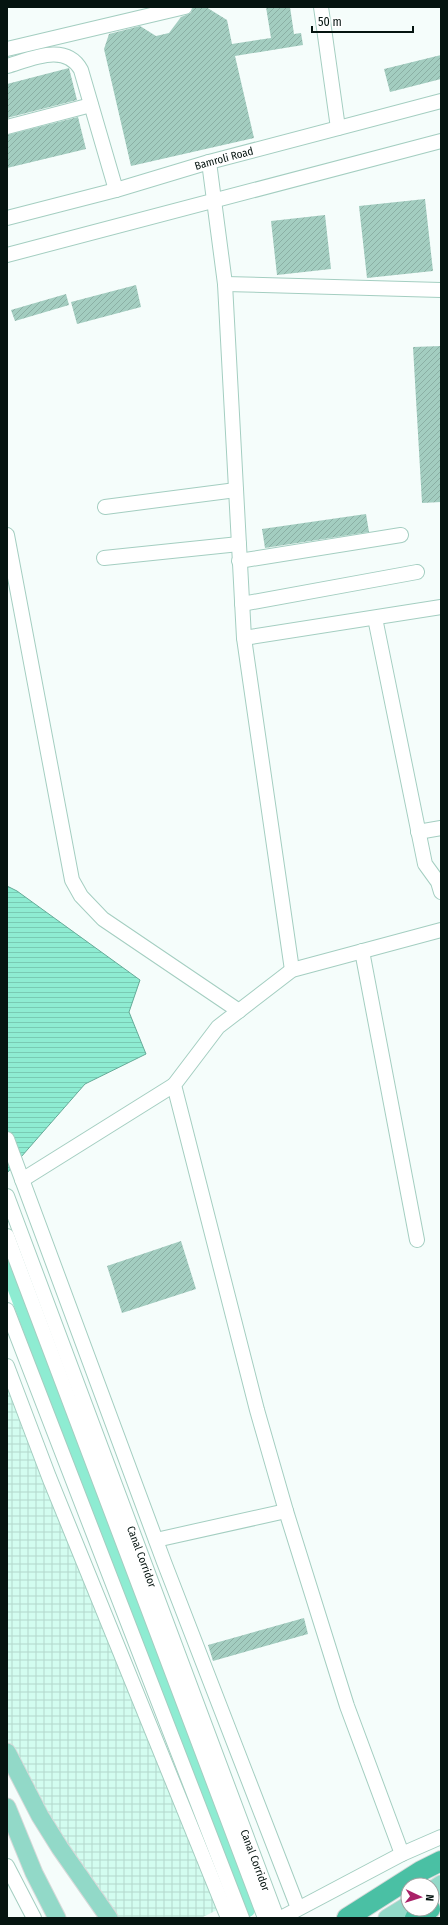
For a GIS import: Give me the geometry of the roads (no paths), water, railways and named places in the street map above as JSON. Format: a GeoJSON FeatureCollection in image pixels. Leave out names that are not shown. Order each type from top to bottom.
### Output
{"type":"FeatureCollection","features":[{"type":"Feature","properties":{"kind":"highway"},"geometry":{"type":"LineString","coordinates":[[347,1918],[421,1871],[441,1861]]}},
{"type":"Feature","properties":{"kind":"main road"},"geometry":{"type":"LineString","coordinates":[[7,1752],[40,1816],[109,1918]]}},
{"type":"Feature","properties":{"kind":"main road"},"geometry":{"type":"LineString","coordinates":[[7,1807],[34,1873],[57,1918]]}},
{"type":"Feature","properties":{"kind":"main road"},"geometry":{"type":"LineString","coordinates":[[387,1918],[400,1910]]}},
{"type":"Feature","properties":{"kind":"street"},"geometry":{"type":"LineString","coordinates":[[7,48],[185,7]]}},
{"type":"Feature","properties":{"kind":"street"},"geometry":{"type":"LineString","coordinates":[[321,7],[338,128]]}},
{"type":"Feature","properties":{"kind":"street"},"geometry":{"type":"LineString","coordinates":[[7,66],[55,53],[66,55],[76,61],[81,70],[92,105],[116,190]]}},
{"type":"Feature","properties":{"kind":"street","name":"Bamroli Road"},"geometry":{"type":"LineString","coordinates":[[7,218],[116,190],[209,162],[441,101]]}},
{"type":"Feature","properties":{"kind":"street"},"geometry":{"type":"LineString","coordinates":[[7,126],[92,105]]}},
{"type":"Feature","properties":{"kind":"street"},"geometry":{"type":"LineString","coordinates":[[7,255],[441,141]]}},
{"type":"Feature","properties":{"kind":"street"},"geometry":{"type":"LineString","coordinates":[[209,162],[225,284],[244,638],[292,970]]}},
{"type":"Feature","properties":{"kind":"street"},"geometry":{"type":"LineString","coordinates":[[225,284],[441,290]]}},
{"type":"Feature","properties":{"kind":"street"},"geometry":{"type":"LineString","coordinates":[[106,507],[236,490]]}},
{"type":"Feature","properties":{"kind":"street"},"geometry":{"type":"LineString","coordinates":[[7,535],[72,880],[81,896],[104,919],[239,1011]]}},
{"type":"Feature","properties":{"kind":"street"},"geometry":{"type":"LineString","coordinates":[[239,561],[401,535]]}},
{"type":"Feature","properties":{"kind":"street"},"geometry":{"type":"LineString","coordinates":[[104,558],[238,544]]}},
{"type":"Feature","properties":{"kind":"street"},"geometry":{"type":"LineString","coordinates":[[242,604],[417,572]]}},
{"type":"Feature","properties":{"kind":"street"},"geometry":{"type":"LineString","coordinates":[[244,638],[441,607]]}},
{"type":"Feature","properties":{"kind":"street"},"geometry":{"type":"LineString","coordinates":[[375,618],[424,864],[436,870],[441,892]]}},
{"type":"Feature","properties":{"kind":"street"},"geometry":{"type":"LineString","coordinates":[[418,832],[441,828]]}},
{"type":"Feature","properties":{"kind":"street"},"geometry":{"type":"LineString","coordinates":[[22,1180],[174,1085],[218,1027],[292,970],[441,930]]}},
{"type":"Feature","properties":{"kind":"street"},"geometry":{"type":"LineString","coordinates":[[362,951],[417,1240]]}},
{"type":"Feature","properties":{"kind":"street"},"geometry":{"type":"LineString","coordinates":[[174,1085],[257,1410],[286,1511],[347,1706],[402,1854]]}},
{"type":"Feature","properties":{"kind":"street"},"geometry":{"type":"LineString","coordinates":[[7,1139],[156,1540],[298,1908]]}},
{"type":"Feature","properties":{"kind":"street","name":"Canal Corridor"},"geometry":{"type":"LineString","coordinates":[[7,1196],[277,1918]]}},
{"type":"Feature","properties":{"kind":"street"},"geometry":{"type":"LineString","coordinates":[[7,1236],[265,1918]]}},
{"type":"Feature","properties":{"kind":"street"},"geometry":{"type":"LineString","coordinates":[[7,1310],[242,1918]]}},
{"type":"Feature","properties":{"kind":"street"},"geometry":{"type":"LineString","coordinates":[[7,1366],[49,1477],[228,1918]]}},
{"type":"Feature","properties":{"kind":"street"},"geometry":{"type":"LineString","coordinates":[[156,1540],[286,1511]]}},
{"type":"Feature","properties":{"kind":"street"},"geometry":{"type":"LineString","coordinates":[[281,1918],[402,1854],[441,1837]]}},
{"type":"Feature","properties":{"kind":"street"},"geometry":{"type":"LineString","coordinates":[[7,1866],[34,1918]]}},
{"type":"Feature","properties":{"kind":"waterway"},"geometry":{"type":"LineString","coordinates":[[7,1268],[248,1910]]}}]}
